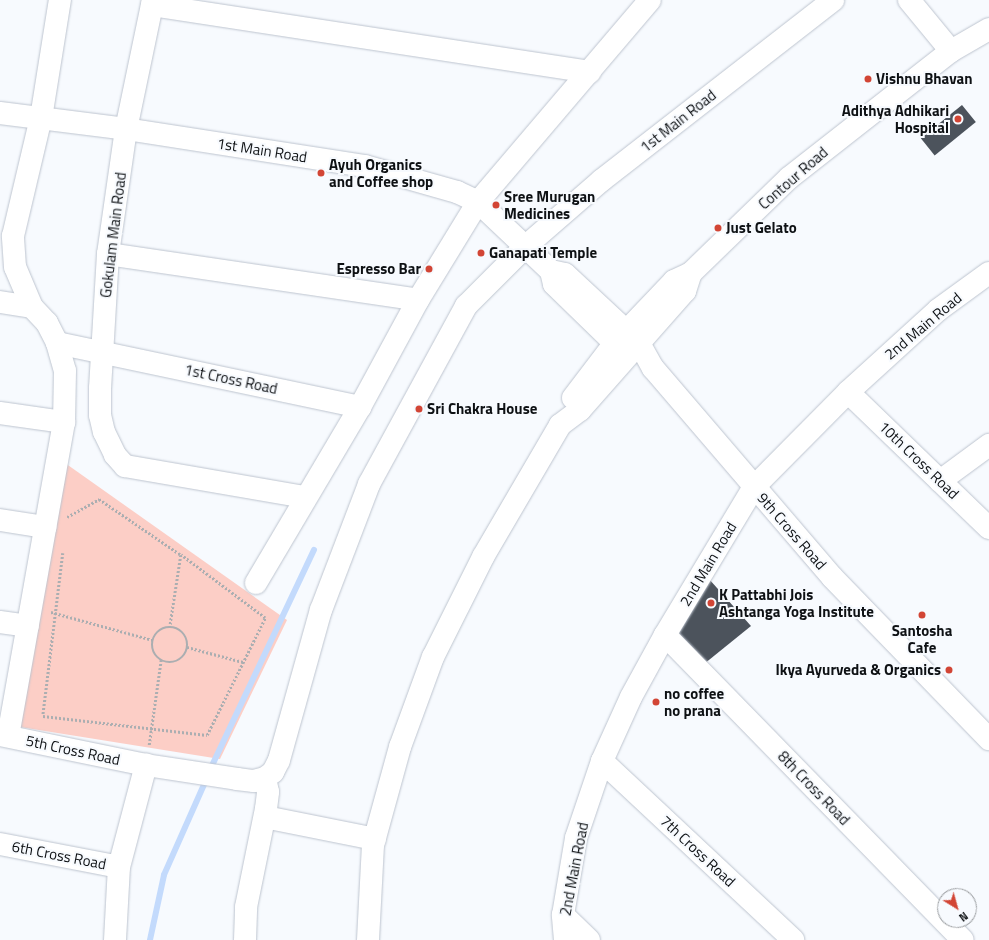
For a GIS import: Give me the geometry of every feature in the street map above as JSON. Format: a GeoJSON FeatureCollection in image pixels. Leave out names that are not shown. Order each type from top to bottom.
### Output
{"type":"FeatureCollection","features":[{"type":"Feature","properties":{"kind":"street"},"geometry":{"type":"LineString","coordinates":[[4,736],[29,616],[64,422],[65,371],[81,348],[47,323],[32,307],[15,267],[13,236],[41,118],[60,0]]}},
{"type":"Feature","properties":{"kind":"street"},"geometry":{"type":"LineString","coordinates":[[256,583],[360,407],[418,300],[478,202],[650,0]]}},
{"type":"Feature","properties":{"kind":"street","name":"1st Main Road"},"geometry":{"type":"LineString","coordinates":[[526,246],[602,180],[832,0]]}},
{"type":"Feature","properties":{"kind":"street"},"geometry":{"type":"LineString","coordinates":[[910,0],[951,51]]}},
{"type":"Feature","properties":{"kind":"street"},"geometry":{"type":"LineString","coordinates":[[153,2],[590,72]]}},
{"type":"Feature","properties":{"kind":"street","name":"Gokulam Main Road"},"geometry":{"type":"LineString","coordinates":[[153,2],[126,128],[108,254],[81,348],[108,444],[125,466],[306,497]]}},
{"type":"Feature","properties":{"kind":"street","name":"Contour Road"},"geometry":{"type":"LineString","coordinates":[[375,839],[400,747],[433,657],[483,557],[560,424],[580,410],[626,343],[674,281],[691,273],[789,178],[951,51],[989,29]]}},
{"type":"Feature","properties":{"kind":"street","name":"1st Main Road"},"geometry":{"type":"LineString","coordinates":[[0,113],[126,128],[365,166],[457,192],[478,202],[551,271],[554,284],[626,343],[653,368]]}},
{"type":"Feature","properties":{"kind":"street"},"geometry":{"type":"LineString","coordinates":[[245,940],[246,907],[265,817],[268,792],[265,778],[279,760],[320,610],[369,484],[453,325],[478,293],[526,246]]}},
{"type":"Feature","properties":{"kind":"street"},"geometry":{"type":"LineString","coordinates":[[108,254],[418,300]]}},
{"type":"Feature","properties":{"kind":"street","name":"2nd Main Road"},"geometry":{"type":"LineString","coordinates":[[564,940],[563,915],[576,838],[602,761],[631,697],[665,635],[754,487],[848,392],[938,310],[989,273]]}},
{"type":"Feature","properties":{"kind":"street"},"geometry":{"type":"LineString","coordinates":[[0,302],[32,307]]}},
{"type":"Feature","properties":{"kind":"street","name":"1st Cross Road"},"geometry":{"type":"LineString","coordinates":[[81,348],[360,407]]}},
{"type":"Feature","properties":{"kind":"street","name":"9th Cross Road"},"geometry":{"type":"LineString","coordinates":[[653,368],[832,577],[989,738]]}},
{"type":"Feature","properties":{"kind":"street","name":"10th Cross Road"},"geometry":{"type":"LineString","coordinates":[[848,392],[989,528]]}},
{"type":"Feature","properties":{"kind":"street"},"geometry":{"type":"LineString","coordinates":[[0,413],[64,422]]}},
{"type":"Feature","properties":{"kind":"street"},"geometry":{"type":"LineString","coordinates":[[940,481],[989,445]]}},
{"type":"Feature","properties":{"kind":"street"},"geometry":{"type":"LineString","coordinates":[[0,520],[45,527]]}},
{"type":"Feature","properties":{"kind":"street"},"geometry":{"type":"LineString","coordinates":[[0,622],[29,616]]}},
{"type":"Feature","properties":{"kind":"street","name":"8th Cross Road"},"geometry":{"type":"LineString","coordinates":[[665,635],[963,940]]}},
{"type":"Feature","properties":{"kind":"street","name":"5th Cross Road"},"geometry":{"type":"LineString","coordinates":[[4,736],[146,765],[237,779],[265,778]]}},
{"type":"Feature","properties":{"kind":"street","name":"7th Cross Road"},"geometry":{"type":"LineString","coordinates":[[602,761],[793,940]]}},
{"type":"Feature","properties":{"kind":"street"},"geometry":{"type":"LineString","coordinates":[[115,940],[119,867],[146,765]]}},
{"type":"Feature","properties":{"kind":"street"},"geometry":{"type":"LineString","coordinates":[[265,817],[375,839],[368,940]]}},
{"type":"Feature","properties":{"kind":"street","name":"6th Cross Road"},"geometry":{"type":"LineString","coordinates":[[0,844],[119,867]]}},
{"type":"Feature","properties":{"kind":"street"},"geometry":{"type":"LineString","coordinates":[[563,915],[589,940]]}},
{"type":"Feature","properties":{"kind":"path"},"geometry":{"type":"LineString","coordinates":[[64,546],[43,716],[207,735],[264,618],[180,555],[99,499],[67,517],[66,524]]}},
{"type":"Feature","properties":{"kind":"path"},"geometry":{"type":"LineString","coordinates":[[170,627],[180,555]]}},
{"type":"Feature","properties":{"kind":"path"},"geometry":{"type":"LineString","coordinates":[[29,616],[56,613],[152,640]]}},
{"type":"Feature","properties":{"kind":"path"},"geometry":{"type":"LineString","coordinates":[[170,627],[181,631],[187,647],[178,661],[161,660],[153,652],[152,640],[159,631],[170,627]]}},
{"type":"Feature","properties":{"kind":"path"},"geometry":{"type":"LineString","coordinates":[[187,647],[243,662]]}},
{"type":"Feature","properties":{"kind":"path"},"geometry":{"type":"LineString","coordinates":[[152,728],[161,660]]}},
{"type":"Feature","properties":{"kind":"shaded area"},"geometry":{"type":"Polygon","coordinates":[[[65,463],[287,620],[220,759],[20,727],[65,463]]]}},
{"type":"Feature","properties":{"kind":"building"},"geometry":{"type":"Polygon","coordinates":[[[962,105],[976,122],[935,155],[921,138],[962,105]]]}},
{"type":"Feature","properties":{"kind":"building","name":"K Pattabhi Jois Ashtanga Yoga Institute"},"geometry":{"type":"Polygon","coordinates":[[[709,579],[751,626],[704,664],[673,629],[709,579]]]}},
{"type":"Feature","properties":{"kind":"waterway"},"geometry":{"type":"LineString","coordinates":[[210,770],[314,550]]}},
{"type":"Feature","properties":{"kind":"waterway"},"geometry":{"type":"LineString","coordinates":[[150,940],[164,875],[207,778]]}},
{"type":"Feature","properties":{"kind":"place","name":"Vishnu Bhavan"},"geometry":{"type":"Point","coordinates":[868,79]}},
{"type":"Feature","properties":{"kind":"place","name":"Adithya Adhikari Hospital"},"geometry":{"type":"Point","coordinates":[958,119]}},
{"type":"Feature","properties":{"kind":"place","name":"Ayuh Organics and Coffee shop"},"geometry":{"type":"Point","coordinates":[321,173]}},
{"type":"Feature","properties":{"kind":"place","name":"Sree Murugan Medicines"},"geometry":{"type":"Point","coordinates":[496,205]}},
{"type":"Feature","properties":{"kind":"place","name":"Just Gelato"},"geometry":{"type":"Point","coordinates":[718,228]}},
{"type":"Feature","properties":{"kind":"place","name":"Ganapati Temple"},"geometry":{"type":"Point","coordinates":[481,253]}},
{"type":"Feature","properties":{"kind":"place","name":"Espresso Bar"},"geometry":{"type":"Point","coordinates":[429,269]}},
{"type":"Feature","properties":{"kind":"place","name":"Sri Chakra House"},"geometry":{"type":"Point","coordinates":[419,409]}},
{"type":"Feature","properties":{"kind":"place","name":"K Pattabhi Jois Ashtanga Yoga Institute"},"geometry":{"type":"Point","coordinates":[711,603]}},
{"type":"Feature","properties":{"kind":"place","name":"Santosha Cafe"},"geometry":{"type":"Point","coordinates":[922,615]}},
{"type":"Feature","properties":{"kind":"place","name":"Ikya Ayurveda & Organics"},"geometry":{"type":"Point","coordinates":[949,670]}},
{"type":"Feature","properties":{"kind":"place","name":"no coffee no prana"},"geometry":{"type":"Point","coordinates":[656,702]}}]}
